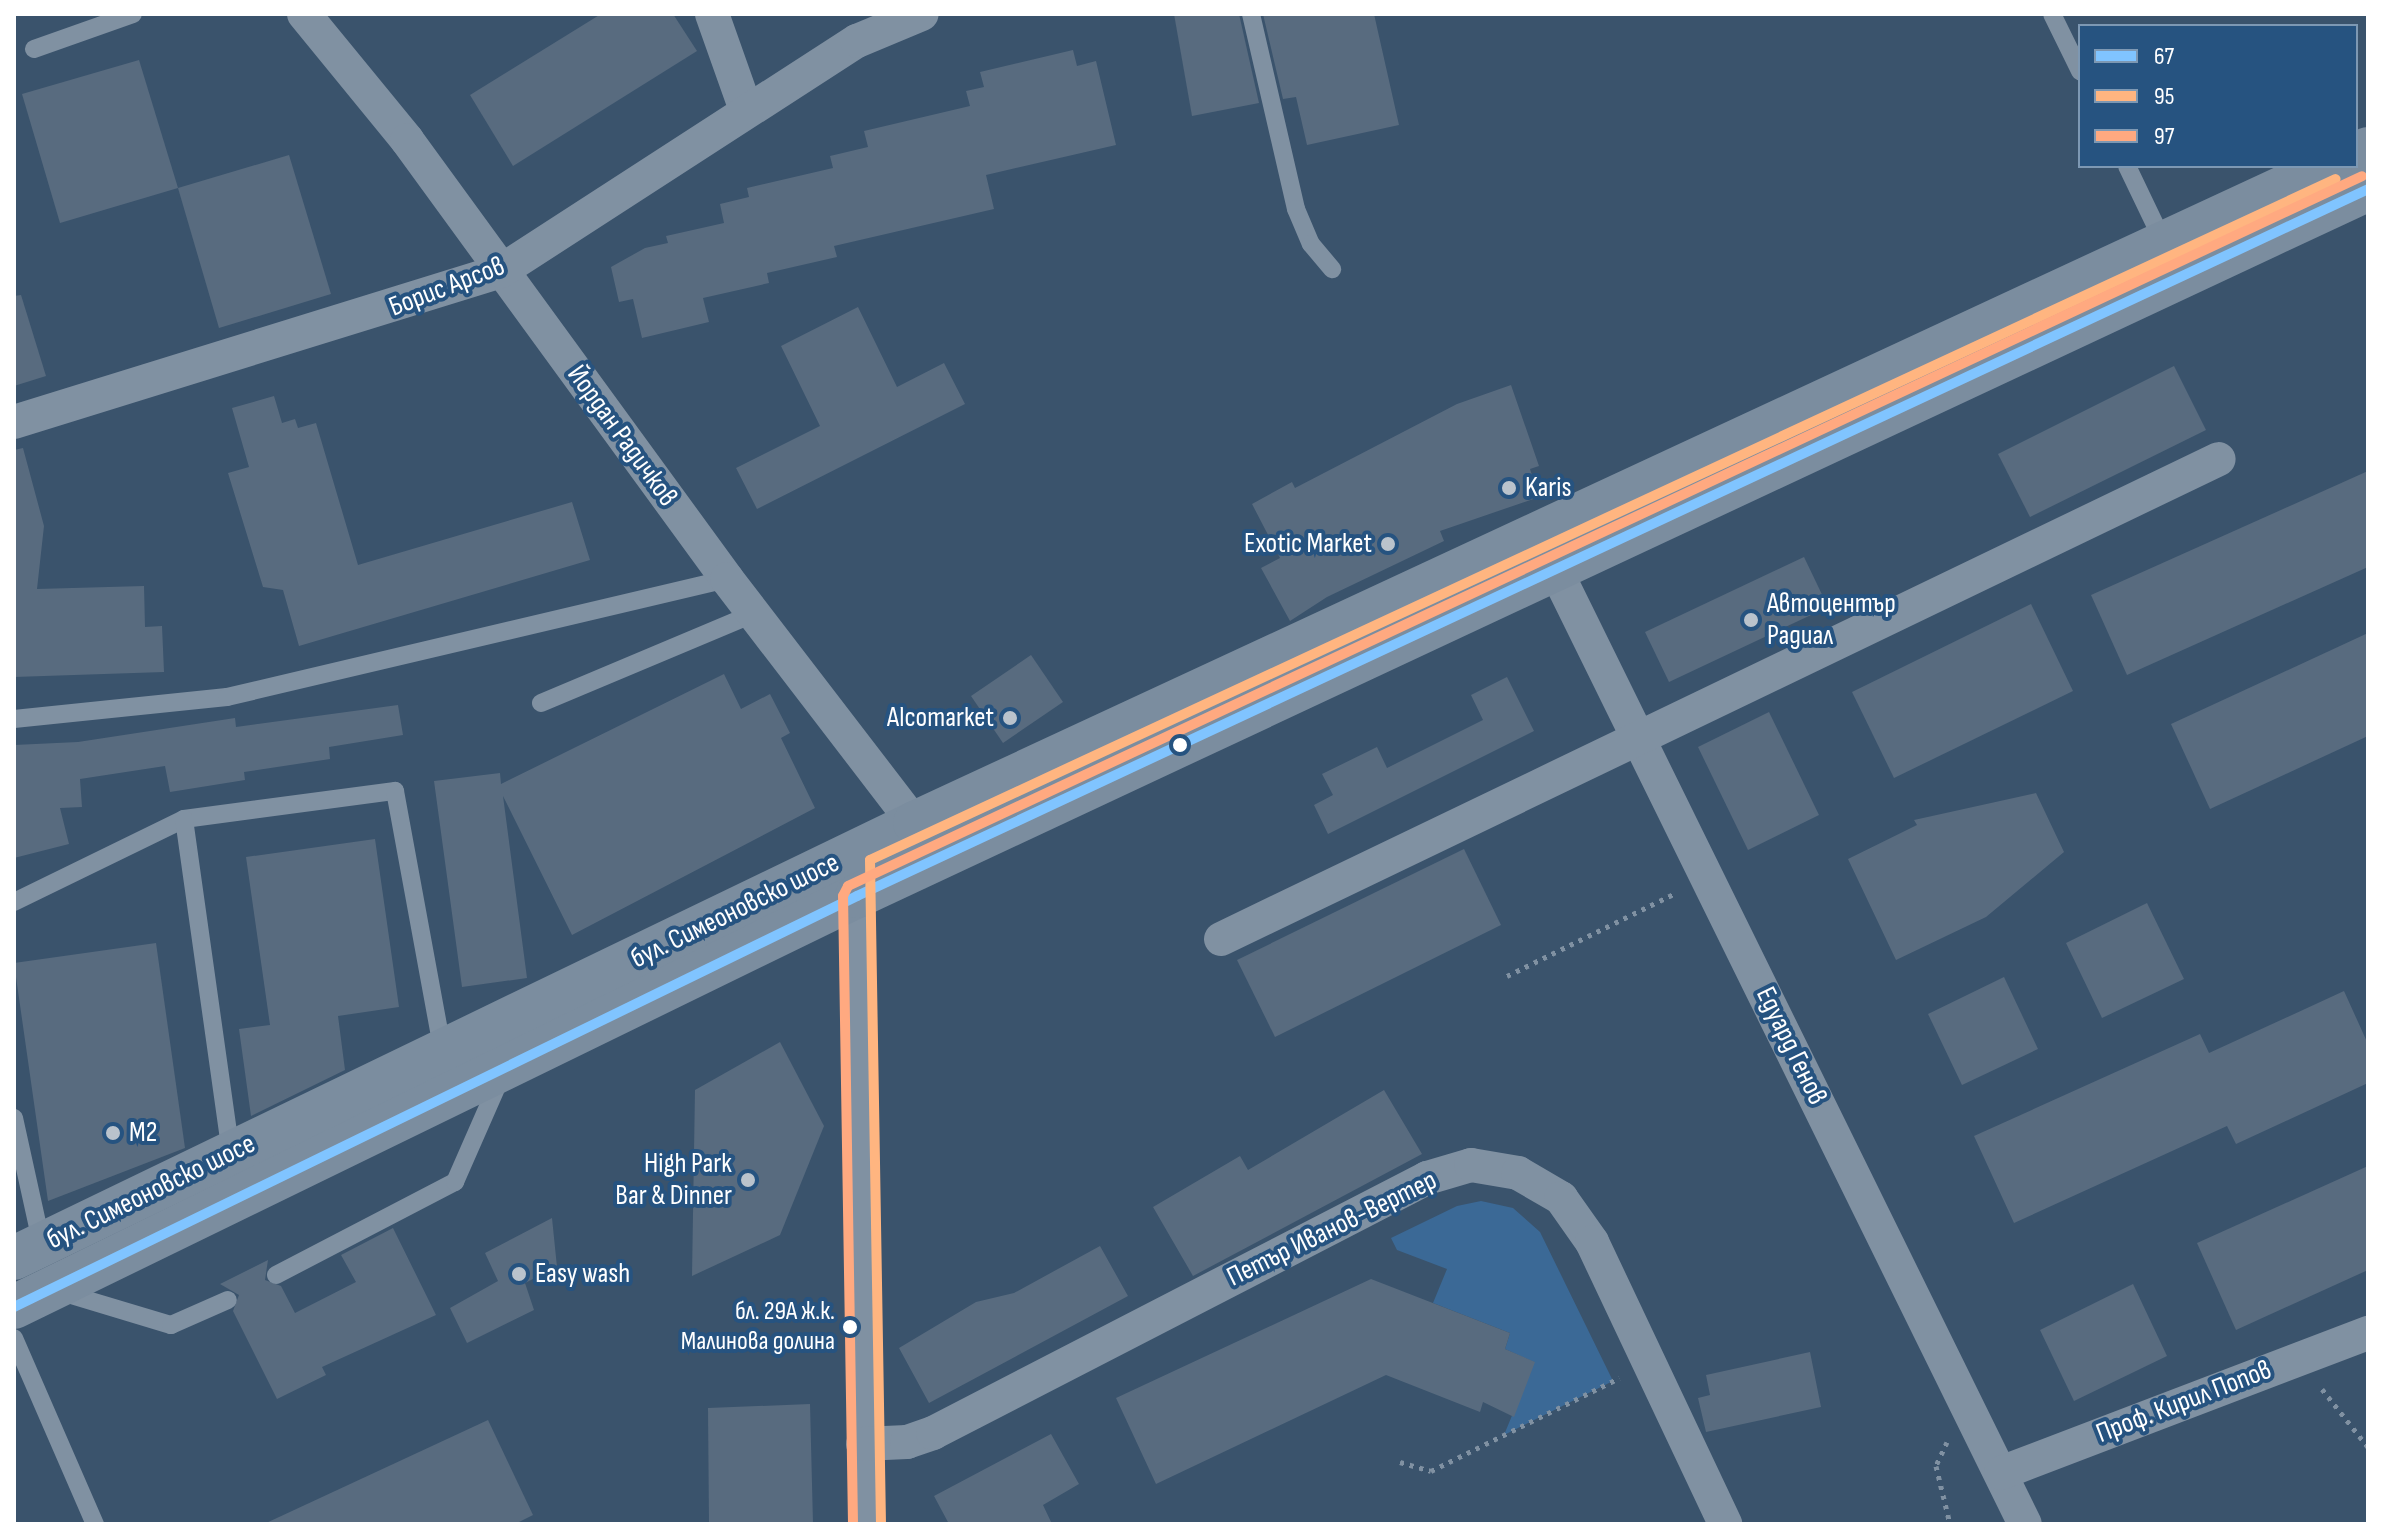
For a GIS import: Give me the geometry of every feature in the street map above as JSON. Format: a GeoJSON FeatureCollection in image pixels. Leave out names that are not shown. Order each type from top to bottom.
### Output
{"type":"FeatureCollection","features":[{"type":"Feature","properties":{"kind":"main road","name":"бул. Симеоновско шосе"},"geometry":{"type":"LineString","coordinates":[[28,1251],[915,823],[2326,168]]}},
{"type":"Feature","properties":{"kind":"main road","name":"бул. Симеоновско шосе"},"geometry":{"type":"LineString","coordinates":[[32,1298],[857,896],[2368,189]]}},
{"type":"Feature","properties":{"kind":"street","name":"Йордан Радичков"},"geometry":{"type":"LineString","coordinates":[[304,14],[407,140],[727,579],[941,858]]}},
{"type":"Feature","properties":{"kind":"street"},"geometry":{"type":"LineString","coordinates":[[712,14],[746,110]]}},
{"type":"Feature","properties":{"kind":"street","name":"Борис Арсов"},"geometry":{"type":"LineString","coordinates":[[14,422],[501,271],[857,41],[922,14]]}},
{"type":"Feature","properties":{"kind":"street"},"geometry":{"type":"LineString","coordinates":[[1221,939],[1639,734],[2219,459]]}},
{"type":"Feature","properties":{"kind":"street","name":"Едуард Генов"},"geometry":{"type":"LineString","coordinates":[[1555,569],[1709,876],[2025,1524]]}},
{"type":"Feature","properties":{"kind":"street"},"geometry":{"type":"LineString","coordinates":[[856,851],[863,1444],[867,1524]]}},
{"type":"Feature","properties":{"kind":"street","name":"Петър Иванов-Вертер"},"geometry":{"type":"LineString","coordinates":[[863,1444],[907,1442],[933,1433],[1427,1178],[1471,1165],[1518,1173],[1561,1198],[1592,1242],[1725,1524]]}},
{"type":"Feature","properties":{"kind":"street","name":"Проф. Кирил Попов"},"geometry":{"type":"LineString","coordinates":[[2001,1473],[2368,1333]]}},
{"type":"Feature","properties":{"kind":"lane"},"geometry":{"type":"LineString","coordinates":[[34,49],[133,14]]}},
{"type":"Feature","properties":{"kind":"lane"},"geometry":{"type":"LineString","coordinates":[[1251,14],[1296,209],[1311,244],[1332,269]]}},
{"type":"Feature","properties":{"kind":"lane"},"geometry":{"type":"LineString","coordinates":[[2052,14],[2078,67]]}},
{"type":"Feature","properties":{"kind":"lane"},"geometry":{"type":"LineString","coordinates":[[2128,168],[2163,241]]}},
{"type":"Feature","properties":{"kind":"lane"},"geometry":{"type":"LineString","coordinates":[[14,719],[227,697],[727,579]]}},
{"type":"Feature","properties":{"kind":"lane"},"geometry":{"type":"LineString","coordinates":[[541,703],[755,613]]}},
{"type":"Feature","properties":{"kind":"lane"},"geometry":{"type":"LineString","coordinates":[[14,902],[184,819],[395,791],[443,1053]]}},
{"type":"Feature","properties":{"kind":"lane"},"geometry":{"type":"LineString","coordinates":[[184,819],[231,1154]]}},
{"type":"Feature","properties":{"kind":"lane"},"geometry":{"type":"LineString","coordinates":[[276,1275],[455,1182],[505,1068]]}},
{"type":"Feature","properties":{"kind":"lane"},"geometry":{"type":"LineString","coordinates":[[14,1118],[28,1251]]}},
{"type":"Feature","properties":{"kind":"lane"},"geometry":{"type":"LineString","coordinates":[[32,1298],[171,1325],[228,1300]]}},
{"type":"Feature","properties":{"kind":"lane"},"geometry":{"type":"LineString","coordinates":[[14,1338],[95,1524]]}},
{"type":"Feature","properties":{"kind":"path"},"geometry":{"type":"LineString","coordinates":[[1507,976],[1709,876]]}},
{"type":"Feature","properties":{"kind":"path"},"geometry":{"type":"LineString","coordinates":[[2293,1360],[2368,1447]]}},
{"type":"Feature","properties":{"kind":"path"},"geometry":{"type":"LineString","coordinates":[[1400,1462],[1431,1471],[1649,1363]]}},
{"type":"Feature","properties":{"kind":"path"},"geometry":{"type":"LineString","coordinates":[[1950,1524],[1936,1466],[1939,1452],[1978,1427]]}},
{"type":"Feature","properties":{"kind":"shaded area"},"geometry":{"type":"Polygon","coordinates":[[[1481,1201],[1513,1208],[1540,1232],[1613,1381],[1504,1435],[1534,1362],[1505,1349],[1510,1333],[1433,1303],[1447,1269],[1397,1250],[1391,1238],[1457,1206],[1481,1201]]]}},
{"type":"Feature","properties":{"kind":"building"},"geometry":{"type":"Polygon","coordinates":[[[601,14],[673,14],[697,51],[513,166],[470,95],[601,14]]]}},
{"type":"Feature","properties":{"kind":"building"},"geometry":{"type":"Polygon","coordinates":[[[1174,14],[1239,14],[1259,103],[1192,116],[1174,14]]]}},
{"type":"Feature","properties":{"kind":"building"},"geometry":{"type":"Polygon","coordinates":[[[1263,14],[1374,14],[1399,125],[1307,145],[1296,97],[1283,99],[1263,14]]]}},
{"type":"Feature","properties":{"kind":"building"},"geometry":{"type":"Polygon","coordinates":[[[1073,50],[1077,66],[1096,61],[1116,145],[986,175],[994,209],[834,246],[837,257],[767,273],[769,283],[703,298],[709,322],[642,338],[633,299],[619,302],[611,267],[645,248],[668,243],[666,236],[724,223],[720,204],[749,197],[747,188],[833,168],[830,156],[868,147],[864,131],[970,106],[966,91],[984,87],[980,72],[1073,50]]]}},
{"type":"Feature","properties":{"kind":"building"},"geometry":{"type":"Polygon","coordinates":[[[139,60],[178,188],[60,223],[22,94],[139,60]]]}},
{"type":"Feature","properties":{"kind":"building"},"geometry":{"type":"Polygon","coordinates":[[[289,155],[331,294],[219,328],[178,188],[289,155]]]}},
{"type":"Feature","properties":{"kind":"building"},"geometry":{"type":"Polygon","coordinates":[[[21,295],[46,376],[14,386],[14,296],[21,295]]]}},
{"type":"Feature","properties":{"kind":"building"},"geometry":{"type":"Polygon","coordinates":[[[858,307],[897,387],[944,363],[965,404],[757,509],[736,468],[820,426],[781,346],[858,307]]]}},
{"type":"Feature","properties":{"kind":"building"},"geometry":{"type":"Polygon","coordinates":[[[2174,366],[2206,430],[2030,517],[1998,454],[2174,366]]]}},
{"type":"Feature","properties":{"kind":"building"},"geometry":{"type":"Polygon","coordinates":[[[1511,385],[1539,466],[1530,469],[1539,497],[1440,531],[1444,541],[1327,597],[1290,621],[1261,568],[1280,558],[1252,504],[1292,482],[1295,488],[1457,404],[1511,385]]]}},
{"type":"Feature","properties":{"kind":"building"},"geometry":{"type":"Polygon","coordinates":[[[274,396],[282,423],[295,419],[298,428],[316,423],[358,565],[572,502],[590,560],[299,646],[283,590],[263,587],[228,473],[249,467],[232,408],[274,396]]]}},
{"type":"Feature","properties":{"kind":"building"},"geometry":{"type":"Polygon","coordinates":[[[23,448],[44,526],[37,589],[144,586],[145,627],[162,626],[164,672],[14,677],[14,450],[23,448]]]}},
{"type":"Feature","properties":{"kind":"building"},"geometry":{"type":"Polygon","coordinates":[[[2368,471],[2368,567],[2127,675],[2091,595],[2368,471]]]}},
{"type":"Feature","properties":{"kind":"building"},"geometry":{"type":"Polygon","coordinates":[[[1804,557],[1828,607],[1669,682],[1645,632],[1804,557]]]}},
{"type":"Feature","properties":{"kind":"building"},"geometry":{"type":"Polygon","coordinates":[[[2031,604],[2073,691],[1894,778],[1852,692],[2031,604]]]}},
{"type":"Feature","properties":{"kind":"building"},"geometry":{"type":"Polygon","coordinates":[[[2368,633],[2368,736],[2210,809],[2171,724],[2368,633]]]}},
{"type":"Feature","properties":{"kind":"building"},"geometry":{"type":"Polygon","coordinates":[[[1031,655],[1063,702],[1003,743],[971,696],[1031,655]]]}},
{"type":"Feature","properties":{"kind":"building"},"geometry":{"type":"Polygon","coordinates":[[[724,674],[741,709],[770,694],[790,733],[781,738],[815,808],[572,935],[503,796],[527,978],[462,987],[434,781],[500,773],[501,784],[724,674]]]}},
{"type":"Feature","properties":{"kind":"building"},"geometry":{"type":"Polygon","coordinates":[[[1507,677],[1534,731],[1328,834],[1314,805],[1333,795],[1322,774],[1377,747],[1387,768],[1483,720],[1471,695],[1507,677]]]}},
{"type":"Feature","properties":{"kind":"building"},"geometry":{"type":"Polygon","coordinates":[[[398,705],[403,735],[329,747],[330,759],[244,772],[245,780],[170,792],[165,766],[80,779],[82,807],[60,808],[69,844],[14,858],[14,745],[78,742],[235,718],[236,727],[398,705]]]}},
{"type":"Feature","properties":{"kind":"building"},"geometry":{"type":"Polygon","coordinates":[[[1769,712],[1819,815],[1748,850],[1698,747],[1769,712]]]}},
{"type":"Feature","properties":{"kind":"building"},"geometry":{"type":"Polygon","coordinates":[[[2036,793],[2064,852],[1986,917],[1896,960],[1848,859],[1917,825],[1914,820],[2036,793]]]}},
{"type":"Feature","properties":{"kind":"building"},"geometry":{"type":"Polygon","coordinates":[[[375,839],[399,1007],[338,1016],[345,1070],[251,1116],[239,1029],[270,1025],[246,857],[375,839]]]}},
{"type":"Feature","properties":{"kind":"building"},"geometry":{"type":"Polygon","coordinates":[[[1464,849],[1501,925],[1275,1037],[1237,960],[1464,849]]]}},
{"type":"Feature","properties":{"kind":"building"},"geometry":{"type":"Polygon","coordinates":[[[2147,903],[2184,979],[2102,1018],[2066,943],[2147,903]]]}},
{"type":"Feature","properties":{"kind":"building"},"geometry":{"type":"Polygon","coordinates":[[[156,943],[185,1148],[48,1201],[14,963],[156,943]]]}},
{"type":"Feature","properties":{"kind":"building"},"geometry":{"type":"Polygon","coordinates":[[[2004,977],[2038,1049],[1962,1085],[1928,1014],[2004,977]]]}},
{"type":"Feature","properties":{"kind":"building"},"geometry":{"type":"Polygon","coordinates":[[[2344,991],[2368,1044],[2368,1083],[2236,1144],[2227,1126],[2014,1223],[1974,1136],[2200,1034],[2209,1053],[2344,991]]]}},
{"type":"Feature","properties":{"kind":"building","name":"High Park Bar & Dinner"},"geometry":{"type":"Polygon","coordinates":[[[780,1042],[824,1126],[780,1235],[692,1276],[695,1090],[780,1042]]]}},
{"type":"Feature","properties":{"kind":"building"},"geometry":{"type":"Polygon","coordinates":[[[1384,1090],[1422,1154],[1193,1276],[1153,1207],[1240,1156],[1248,1170],[1384,1090]]]}},
{"type":"Feature","properties":{"kind":"building"},"geometry":{"type":"Polygon","coordinates":[[[2368,1166],[2368,1270],[2236,1330],[2197,1243],[2368,1166]]]}},
{"type":"Feature","properties":{"kind":"building","name":"Easy wash"},"geometry":{"type":"Polygon","coordinates":[[[552,1218],[557,1267],[525,1283],[534,1310],[467,1343],[450,1308],[498,1281],[485,1253],[552,1218]]]}},
{"type":"Feature","properties":{"kind":"building"},"geometry":{"type":"Polygon","coordinates":[[[393,1228],[436,1315],[322,1367],[326,1375],[277,1399],[233,1311],[239,1295],[220,1284],[268,1260],[265,1280],[281,1286],[295,1313],[356,1282],[341,1255],[393,1228]]]}},
{"type":"Feature","properties":{"kind":"building"},"geometry":{"type":"Polygon","coordinates":[[[1100,1246],[1128,1296],[929,1403],[899,1348],[976,1302],[1014,1293],[1100,1246]]]}},
{"type":"Feature","properties":{"kind":"building"},"geometry":{"type":"Polygon","coordinates":[[[1371,1279],[1510,1333],[1505,1349],[1535,1362],[1514,1417],[1483,1402],[1480,1412],[1386,1375],[1156,1484],[1116,1398],[1371,1279]]]}},
{"type":"Feature","properties":{"kind":"building"},"geometry":{"type":"Polygon","coordinates":[[[2133,1284],[2167,1356],[2074,1401],[2040,1330],[2133,1284]]]}},
{"type":"Feature","properties":{"kind":"building"},"geometry":{"type":"Polygon","coordinates":[[[1810,1352],[1821,1407],[1706,1432],[1698,1398],[1710,1395],[1706,1375],[1810,1352]]]}},
{"type":"Feature","properties":{"kind":"building"},"geometry":{"type":"Polygon","coordinates":[[[810,1404],[813,1524],[709,1524],[708,1408],[810,1404]]]}},
{"type":"Feature","properties":{"kind":"building"},"geometry":{"type":"Polygon","coordinates":[[[488,1420],[533,1515],[515,1524],[264,1524],[488,1420]]]}},
{"type":"Feature","properties":{"kind":"building"},"geometry":{"type":"Polygon","coordinates":[[[1051,1434],[1079,1484],[1043,1505],[1052,1524],[949,1524],[934,1496],[1051,1434]]]}},
{"type":"Feature","properties":{"kind":"transit line","name":"97"},"geometry":{"type":"LineString","coordinates":[[853,1524],[843,896],[848,886],[2362,176]]}},
{"type":"Feature","properties":{"kind":"transit line","name":"95"},"geometry":{"type":"LineString","coordinates":[[881,1524],[870,860],[2336,179]]}},
{"type":"Feature","properties":{"kind":"transit line","name":"67"},"geometry":{"type":"LineString","coordinates":[[14,1307],[857,896],[2368,189]]}},
{"type":"Feature","properties":{"kind":"place","name":"Karis"},"geometry":{"type":"Point","coordinates":[1509,488]}},
{"type":"Feature","properties":{"kind":"place","name":"Exotic Market"},"geometry":{"type":"Point","coordinates":[1388,544]}},
{"type":"Feature","properties":{"kind":"place","name":"Автоцентър Радиал"},"geometry":{"type":"Point","coordinates":[1751,620]}},
{"type":"Feature","properties":{"kind":"place","name":"Alcomarket"},"geometry":{"type":"Point","coordinates":[1010,718]}},
{"type":"Feature","properties":{"kind":"place","name":"M2"},"geometry":{"type":"Point","coordinates":[113,1133]}},
{"type":"Feature","properties":{"kind":"place","name":"High Park Bar & Dinner"},"geometry":{"type":"Point","coordinates":[748,1180]}},
{"type":"Feature","properties":{"kind":"place","name":"Easy wash"},"geometry":{"type":"Point","coordinates":[519,1274]}},
{"type":"Feature","properties":{"kind":"place","name":"бл. 29А ж.к. Малинова долина"},"geometry":{"type":"Point","coordinates":[850,1327]}}]}
